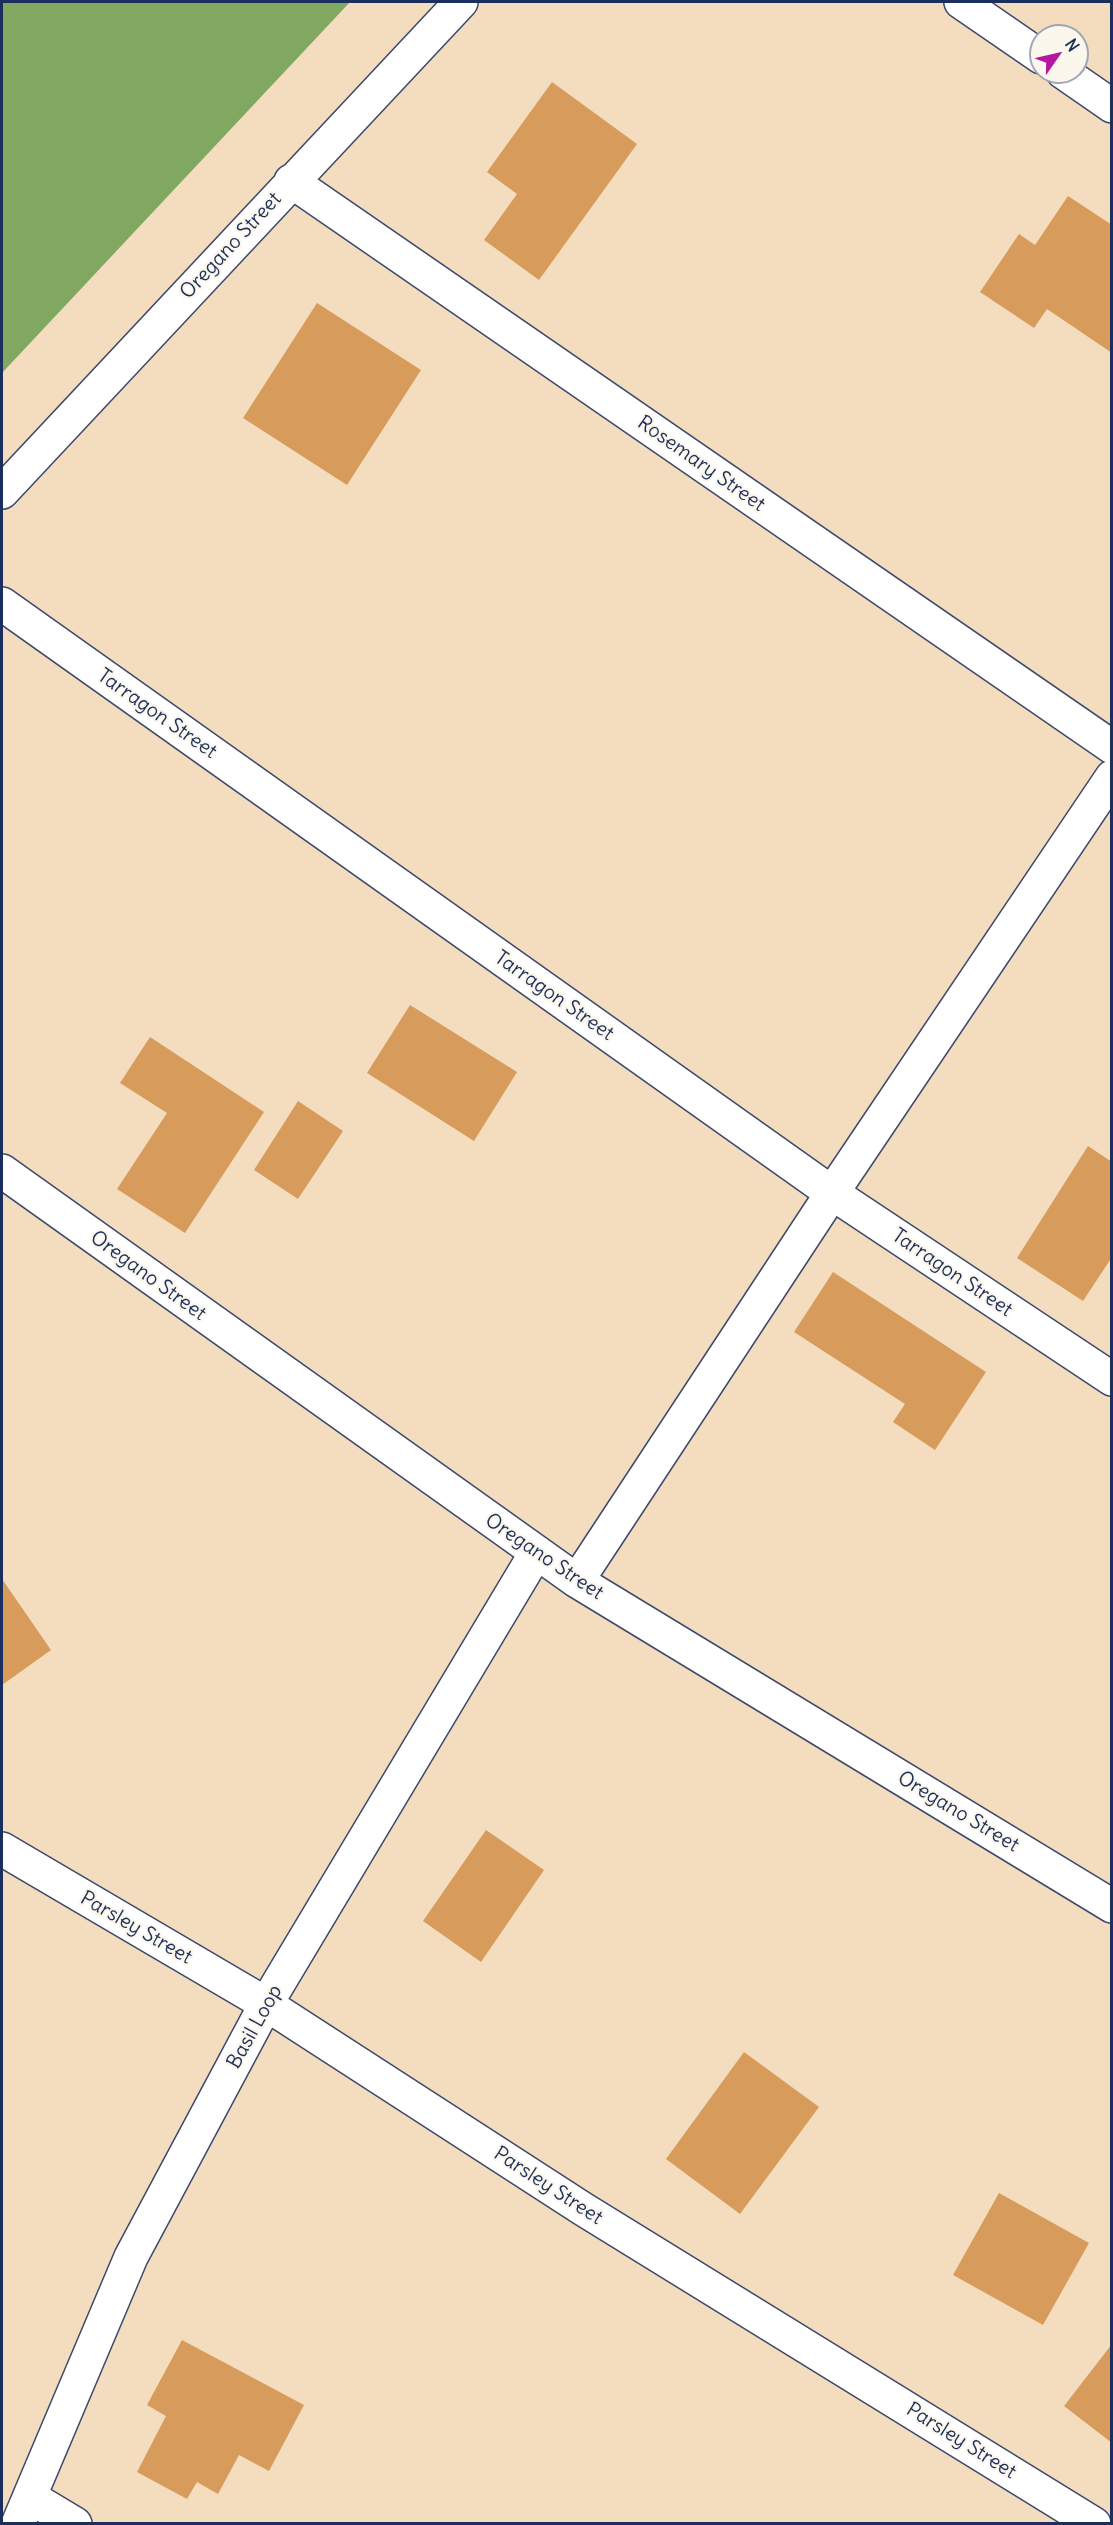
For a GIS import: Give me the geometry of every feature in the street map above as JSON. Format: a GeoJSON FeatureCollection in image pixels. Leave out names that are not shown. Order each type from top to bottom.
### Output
{"type":"FeatureCollection","features":[{"type":"Feature","properties":{"kind":"street","name":"Oregano Street"},"geometry":{"type":"LineString","coordinates":[[2,492],[461,2]]}},
{"type":"Feature","properties":{"kind":"street"},"geometry":{"type":"LineString","coordinates":[[962,2],[1029,49]]}},
{"type":"Feature","properties":{"kind":"street"},"geometry":{"type":"LineString","coordinates":[[1081,84],[1112,105]]}},
{"type":"Feature","properties":{"kind":"street","name":"Rosemary Street"},"geometry":{"type":"LineString","coordinates":[[291,181],[1112,747]]}},
{"type":"Feature","properties":{"kind":"street","name":"Tarragon Street"},"geometry":{"type":"LineString","coordinates":[[2,604],[832,1193],[1112,1379]]}},
{"type":"Feature","properties":{"kind":"street"},"geometry":{"type":"LineString","coordinates":[[577,1581],[832,1193],[1112,777]]}},
{"type":"Feature","properties":{"kind":"street","name":"Oregano Street"},"geometry":{"type":"LineString","coordinates":[[2,1171],[577,1581],[1112,1906]]}},
{"type":"Feature","properties":{"kind":"street","name":"Basil Loop"},"geometry":{"type":"LineString","coordinates":[[24,2510],[131,2257],[266,2004],[536,1553]]}},
{"type":"Feature","properties":{"kind":"street","name":"Parsley Street"},"geometry":{"type":"LineString","coordinates":[[2,1849],[266,2004],[583,2209],[1094,2523]]}},
{"type":"Feature","properties":{"kind":"street"},"geometry":{"type":"LineString","coordinates":[[24,2510],[75,2523]]}},
{"type":"Feature","properties":{"kind":"green space"},"geometry":{"type":"Polygon","coordinates":[[[2,2],[350,2],[2,373],[2,2]]]}},
{"type":"Feature","properties":{"kind":"building"},"geometry":{"type":"Polygon","coordinates":[[[552,82],[637,144],[539,280],[484,240],[517,194],[487,172],[552,82]]]}},
{"type":"Feature","properties":{"kind":"building"},"geometry":{"type":"Polygon","coordinates":[[[1068,196],[1112,225],[1112,353],[1047,309],[1034,328],[980,292],[1019,234],[1035,245],[1068,196]]]}},
{"type":"Feature","properties":{"kind":"building"},"geometry":{"type":"Polygon","coordinates":[[[317,303],[421,370],[347,485],[243,418],[317,303]]]}},
{"type":"Feature","properties":{"kind":"building"},"geometry":{"type":"Polygon","coordinates":[[[410,1005],[517,1072],[474,1141],[367,1073],[410,1005]]]}},
{"type":"Feature","properties":{"kind":"building"},"geometry":{"type":"Polygon","coordinates":[[[150,1037],[264,1112],[185,1233],[117,1189],[167,1113],[120,1083],[150,1037]]]}},
{"type":"Feature","properties":{"kind":"building"},"geometry":{"type":"Polygon","coordinates":[[[298,1101],[343,1131],[298,1199],[254,1170],[298,1101]]]}},
{"type":"Feature","properties":{"kind":"building"},"geometry":{"type":"Polygon","coordinates":[[[1088,1146],[1112,1162],[1112,1257],[1083,1301],[1017,1258],[1088,1146]]]}},
{"type":"Feature","properties":{"kind":"building"},"geometry":{"type":"Polygon","coordinates":[[[833,1272],[986,1372],[935,1450],[893,1422],[905,1404],[794,1332],[833,1272]]]}},
{"type":"Feature","properties":{"kind":"building"},"geometry":{"type":"Polygon","coordinates":[[[2,1579],[51,1650],[2,1685],[2,1579]]]}},
{"type":"Feature","properties":{"kind":"building"},"geometry":{"type":"Polygon","coordinates":[[[486,1830],[544,1870],[481,1962],[423,1921],[486,1830]]]}},
{"type":"Feature","properties":{"kind":"building"},"geometry":{"type":"Polygon","coordinates":[[[744,2052],[819,2107],[740,2214],[666,2159],[744,2052]]]}},
{"type":"Feature","properties":{"kind":"building"},"geometry":{"type":"Polygon","coordinates":[[[999,2193],[1089,2243],[1043,2325],[953,2275],[999,2193]]]}},
{"type":"Feature","properties":{"kind":"building"},"geometry":{"type":"Polygon","coordinates":[[[182,2340],[304,2405],[269,2471],[239,2455],[218,2494],[197,2482],[187,2499],[137,2472],[166,2416],[147,2405],[182,2340]]]}},
{"type":"Feature","properties":{"kind":"building"},"geometry":{"type":"Polygon","coordinates":[[[1112,2344],[1112,2443],[1064,2406],[1112,2344]]]}}]}
